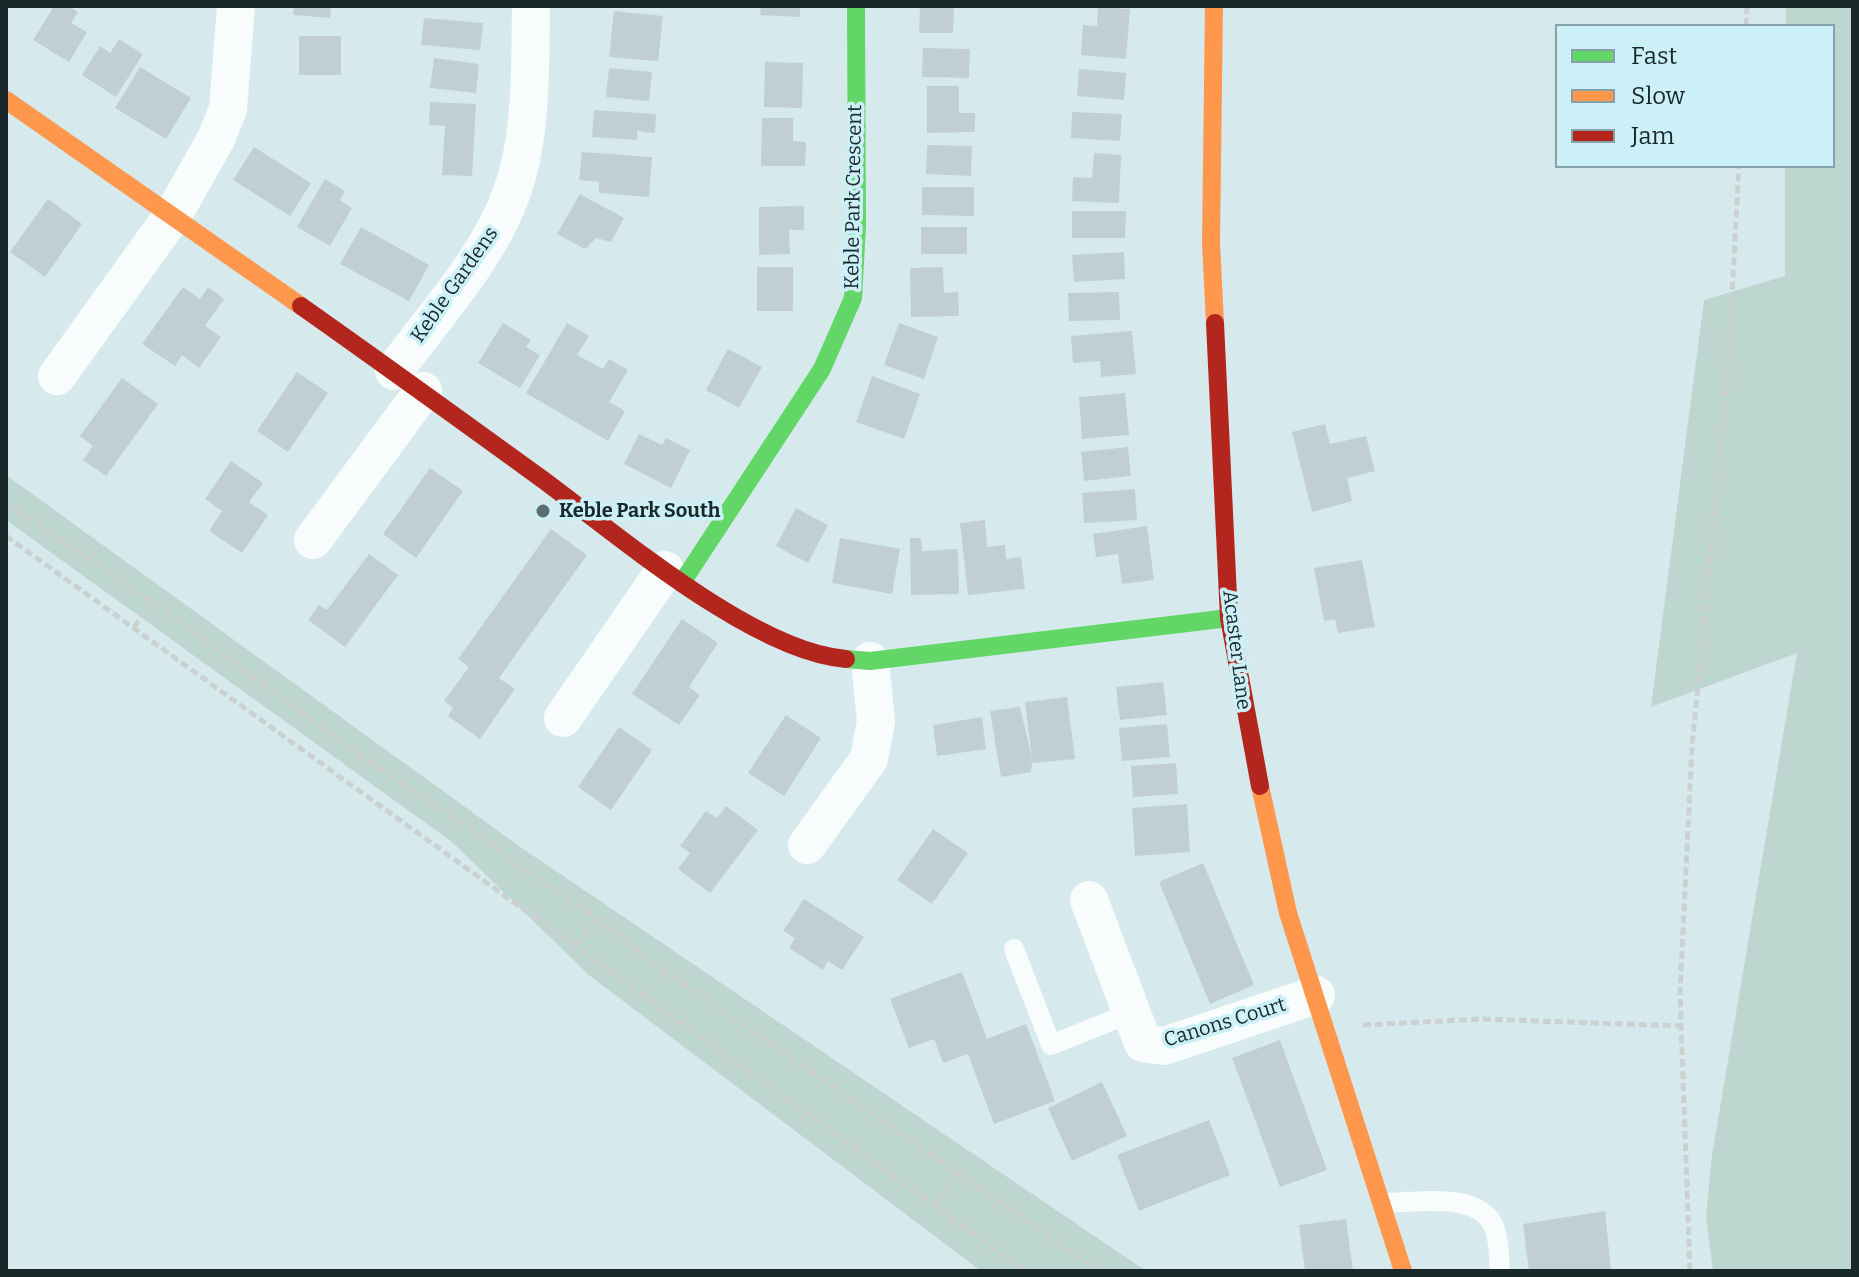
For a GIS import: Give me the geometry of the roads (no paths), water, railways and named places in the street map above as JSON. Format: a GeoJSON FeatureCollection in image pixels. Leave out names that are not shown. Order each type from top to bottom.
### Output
{"type":"FeatureCollection","features":[{"type":"Feature","properties":{"kind":"street"},"geometry":{"type":"LineString","coordinates":[[57,376],[173,215],[216,139],[228,109],[236,6]]}},
{"type":"Feature","properties":{"kind":"street","name":"Keble Gardens"},"geometry":{"type":"LineString","coordinates":[[408,381],[504,211],[517,175],[525,131],[531,6]]}},
{"type":"Feature","properties":{"kind":"street","name":"Keble Park Crescent"},"geometry":{"type":"LineString","coordinates":[[674,575],[822,369],[845,323],[853,298],[857,226],[856,6]]}},
{"type":"Feature","properties":{"kind":"street","name":"Acaster Lane"},"geometry":{"type":"LineString","coordinates":[[1214,6],[1211,243],[1229,618],[1264,811],[1288,913],[1403,1271]]}},
{"type":"Feature","properties":{"kind":"street"},"geometry":{"type":"LineString","coordinates":[[6,100],[408,381],[674,575],[742,621],[791,647],[830,658],[870,661],[1229,618]]}},
{"type":"Feature","properties":{"kind":"street"},"geometry":{"type":"LineString","coordinates":[[313,540],[408,381]]}},
{"type":"Feature","properties":{"kind":"street"},"geometry":{"type":"LineString","coordinates":[[563,718],[674,575]]}},
{"type":"Feature","properties":{"kind":"street"},"geometry":{"type":"LineString","coordinates":[[807,845],[869,759],[876,721],[870,661]]}},
{"type":"Feature","properties":{"kind":"street","name":"Canons Court"},"geometry":{"type":"LineString","coordinates":[[1089,900],[1143,1043],[1164,1046],[1321,1012]]}},
{"type":"Feature","properties":{"kind":"lane"},"geometry":{"type":"LineString","coordinates":[[1014,949],[1051,1045],[1133,1012]]}},
{"type":"Feature","properties":{"kind":"lane"},"geometry":{"type":"LineString","coordinates":[[1383,1203],[1459,1202],[1484,1212],[1496,1231],[1500,1271]]}},
{"type":"Feature","properties":{"kind":"place","name":"Keble Park South"},"geometry":{"type":"Point","coordinates":[543,511]}}]}
